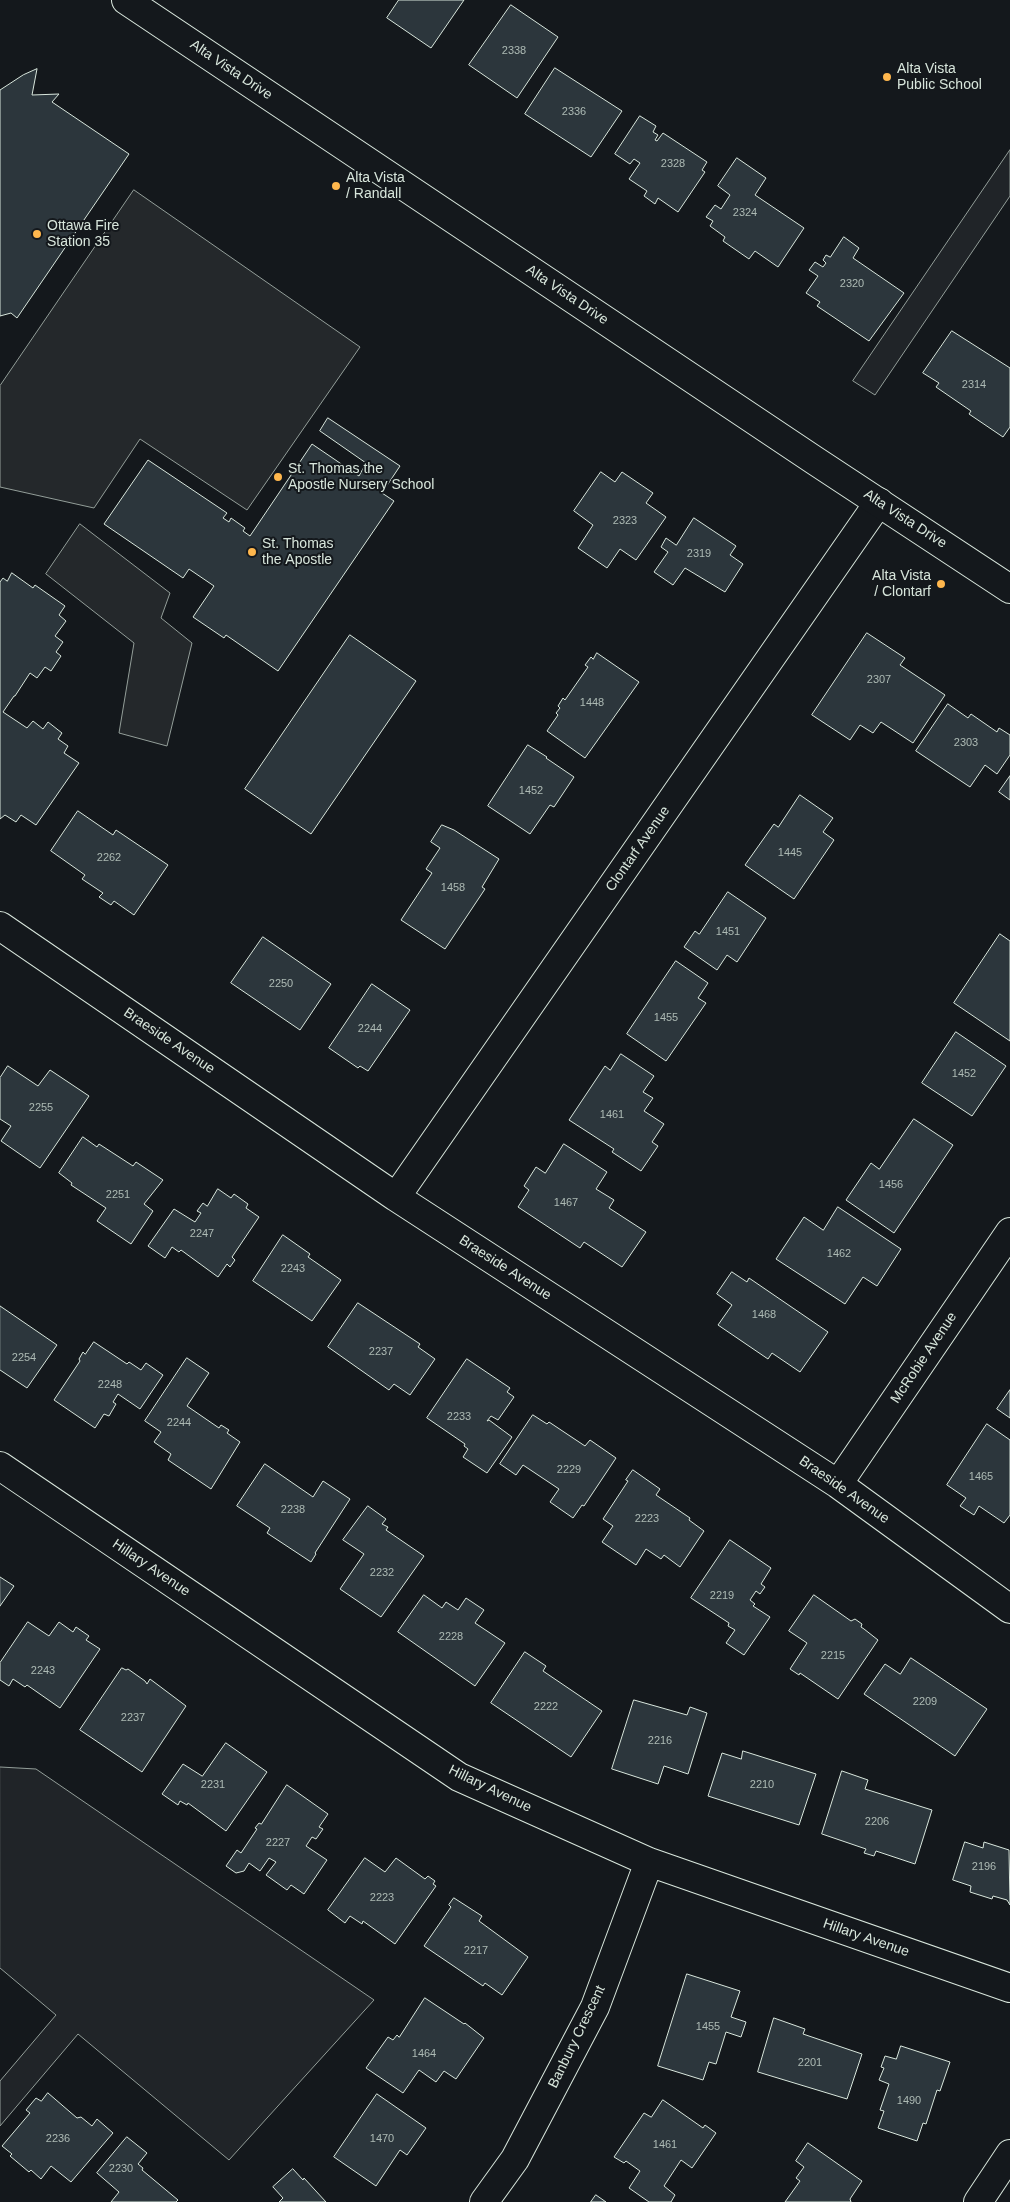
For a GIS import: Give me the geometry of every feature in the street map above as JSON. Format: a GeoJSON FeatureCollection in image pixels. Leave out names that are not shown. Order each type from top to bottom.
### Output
{"type":"FeatureCollection","features":[{"type":"Feature","properties":{"kind":"street","name":"Alta Vista Drive"},"geometry":{"type":"LineString","coordinates":[[126,0],[790,444],[1008,582]]}},
{"type":"Feature","properties":{"kind":"street","name":"Clontarf Avenue"},"geometry":{"type":"LineString","coordinates":[[396,1197],[879,502]]}},
{"type":"Feature","properties":{"kind":"street","name":"Braeside Avenue"},"geometry":{"type":"LineString","coordinates":[[0,926],[396,1197],[838,1484],[1010,1609]]}},
{"type":"Feature","properties":{"kind":"street","name":"McRobie Avenue"},"geometry":{"type":"LineString","coordinates":[[838,1484],[1010,1232]]}},
{"type":"Feature","properties":{"kind":"street","name":"Hillary Avenue"},"geometry":{"type":"LineString","coordinates":[[0,1466],[459,1777],[649,1862],[1010,1988]]}},
{"type":"Feature","properties":{"kind":"street","name":"Banbury Crescent"},"geometry":{"type":"LineString","coordinates":[[484,2202],[515,2158],[595,2007],[649,1862]]}},
{"type":"Feature","properties":{"kind":"street"},"geometry":{"type":"LineString","coordinates":[[978,2202],[1010,2154]]}},
{"type":"Feature","properties":{"kind":"shaded area"},"geometry":{"type":"Polygon","coordinates":[[[1010,150],[1010,196],[875,395],[853,381],[1010,150]]]}},
{"type":"Feature","properties":{"kind":"shaded area"},"geometry":{"type":"Polygon","coordinates":[[[134,190],[360,347],[247,510],[140,439],[94,508],[0,487],[0,386],[134,190]]]}},
{"type":"Feature","properties":{"kind":"shaded area"},"geometry":{"type":"Polygon","coordinates":[[[80,524],[170,593],[161,618],[192,643],[167,746],[119,733],[134,643],[46,574],[80,524]]]}},
{"type":"Feature","properties":{"kind":"shaded area"},"geometry":{"type":"Polygon","coordinates":[[[0,1767],[36,1769],[374,2000],[229,2160],[78,2034],[0,2126],[0,2081],[56,2015],[0,1968],[0,1767]]]}},
{"type":"Feature","properties":{"kind":"building"},"geometry":{"type":"Polygon","coordinates":[[[399,0],[464,0],[431,48],[387,18],[399,0]]]}},
{"type":"Feature","properties":{"kind":"building"},"geometry":{"type":"Polygon","coordinates":[[[511,5],[558,37],[517,98],[469,65],[511,5]]]}},
{"type":"Feature","properties":{"kind":"building"},"geometry":{"type":"Polygon","coordinates":[[[555,68],[622,111],[591,157],[525,114],[555,68]]]}},
{"type":"Feature","properties":{"kind":"building","name":"Ottawa Fire Station 35"},"geometry":{"type":"Polygon","coordinates":[[[37,69],[32,95],[59,94],[52,102],[129,154],[17,318],[11,313],[0,316],[0,90],[23,75],[37,69]]]}},
{"type":"Feature","properties":{"kind":"building"},"geometry":{"type":"Polygon","coordinates":[[[640,116],[656,126],[653,132],[658,135],[655,140],[657,141],[663,133],[707,162],[702,170],[705,172],[678,212],[658,198],[655,204],[644,196],[647,191],[629,179],[640,163],[634,159],[630,164],[615,154],[640,116]]]}},
{"type":"Feature","properties":{"kind":"building"},"geometry":{"type":"Polygon","coordinates":[[[737,158],[766,178],[755,195],[804,228],[778,267],[755,251],[749,259],[723,241],[725,237],[710,226],[713,221],[706,217],[715,205],[721,209],[730,195],[718,186],[737,158]]]}},
{"type":"Feature","properties":{"kind":"building"},"geometry":{"type":"Polygon","coordinates":[[[844,237],[859,248],[853,258],[904,293],[869,341],[817,306],[820,302],[806,293],[818,276],[809,270],[815,262],[823,267],[826,263],[823,260],[826,255],[830,257],[844,237]]]}},
{"type":"Feature","properties":{"kind":"building"},"geometry":{"type":"Polygon","coordinates":[[[952,331],[1010,368],[1010,427],[1003,437],[969,414],[971,411],[936,387],[939,383],[923,373],[952,331]]]}},
{"type":"Feature","properties":{"kind":"building","name":"St. Thomas the Apostle"},"geometry":{"type":"Polygon","coordinates":[[[328,418],[400,466],[382,493],[394,501],[278,671],[226,635],[224,638],[193,617],[214,586],[189,569],[183,578],[104,524],[148,460],[227,513],[223,518],[229,522],[231,518],[245,528],[243,531],[250,536],[312,444],[359,476],[366,463],[320,431],[328,418]]]}},
{"type":"Feature","properties":{"kind":"building"},"geometry":{"type":"Polygon","coordinates":[[[601,472],[615,482],[622,472],[653,493],[646,503],[666,517],[636,560],[620,549],[607,568],[578,548],[593,525],[574,511],[601,472]]]}},
{"type":"Feature","properties":{"kind":"building"},"geometry":{"type":"Polygon","coordinates":[[[694,518],[736,546],[730,555],[743,564],[725,592],[685,568],[673,585],[654,572],[668,552],[661,547],[666,538],[676,545],[694,518]]]}},
{"type":"Feature","properties":{"kind":"building"},"geometry":{"type":"Polygon","coordinates":[[[12,573],[33,588],[35,585],[65,606],[59,615],[66,621],[55,636],[63,642],[56,652],[61,656],[51,671],[45,667],[37,678],[30,673],[3,712],[27,728],[33,721],[43,729],[48,722],[62,733],[58,739],[68,746],[64,753],[79,763],[36,825],[21,815],[16,822],[5,815],[0,819],[0,582],[3,578],[7,581],[12,573]]]}},
{"type":"Feature","properties":{"kind":"building"},"geometry":{"type":"Polygon","coordinates":[[[867,633],[905,658],[900,665],[945,695],[913,743],[881,722],[873,733],[860,725],[850,740],[812,715],[867,633]]]}},
{"type":"Feature","properties":{"kind":"building"},"geometry":{"type":"Polygon","coordinates":[[[350,635],[416,681],[311,834],[245,789],[350,635]]]}},
{"type":"Feature","properties":{"kind":"building"},"geometry":{"type":"Polygon","coordinates":[[[597,653],[639,682],[585,758],[547,731],[558,715],[556,713],[560,708],[558,706],[563,698],[565,700],[588,667],[585,665],[597,653]]]}},
{"type":"Feature","properties":{"kind":"building"},"geometry":{"type":"Polygon","coordinates":[[[948,704],[968,718],[971,714],[997,732],[999,728],[1010,735],[1010,755],[997,774],[985,765],[970,787],[916,751],[948,704]]]}},
{"type":"Feature","properties":{"kind":"building"},"geometry":{"type":"Polygon","coordinates":[[[528,745],[574,777],[554,807],[550,805],[530,834],[488,806],[528,745]]]}},
{"type":"Feature","properties":{"kind":"building"},"geometry":{"type":"Polygon","coordinates":[[[1010,776],[1010,800],[999,792],[1010,776]]]}},
{"type":"Feature","properties":{"kind":"building"},"geometry":{"type":"Polygon","coordinates":[[[800,795],[833,818],[823,832],[834,840],[794,899],[745,865],[774,824],[778,827],[800,795]]]}},
{"type":"Feature","properties":{"kind":"building"},"geometry":{"type":"Polygon","coordinates":[[[78,811],[113,835],[116,830],[168,865],[134,915],[114,901],[111,905],[99,897],[103,893],[82,879],[85,875],[51,851],[78,811]]]}},
{"type":"Feature","properties":{"kind":"building"},"geometry":{"type":"Polygon","coordinates":[[[442,825],[454,830],[499,859],[482,887],[485,889],[445,949],[401,920],[432,873],[426,869],[440,848],[431,842],[442,825]]]}},
{"type":"Feature","properties":{"kind":"building"},"geometry":{"type":"Polygon","coordinates":[[[728,892],[766,918],[737,962],[727,955],[717,970],[684,947],[695,931],[699,934],[728,892]]]}},
{"type":"Feature","properties":{"kind":"building"},"geometry":{"type":"Polygon","coordinates":[[[1000,934],[1010,941],[1010,1041],[954,1003],[1000,934]]]}},
{"type":"Feature","properties":{"kind":"building"},"geometry":{"type":"Polygon","coordinates":[[[263,937],[331,984],[300,1030],[231,983],[263,937]]]}},
{"type":"Feature","properties":{"kind":"building"},"geometry":{"type":"Polygon","coordinates":[[[676,961],[708,983],[698,998],[706,1003],[666,1061],[627,1034],[676,961]]]}},
{"type":"Feature","properties":{"kind":"building"},"geometry":{"type":"Polygon","coordinates":[[[372,984],[410,1010],[368,1071],[360,1066],[358,1068],[329,1048],[372,984]]]}},
{"type":"Feature","properties":{"kind":"building"},"geometry":{"type":"Polygon","coordinates":[[[956,1032],[1006,1066],[972,1116],[922,1083],[956,1032]]]}},
{"type":"Feature","properties":{"kind":"building"},"geometry":{"type":"Polygon","coordinates":[[[621,1054],[654,1076],[643,1092],[653,1098],[644,1111],[664,1124],[652,1142],[658,1146],[641,1171],[612,1152],[614,1149],[569,1120],[605,1066],[610,1070],[621,1054]]]}},
{"type":"Feature","properties":{"kind":"building"},"geometry":{"type":"Polygon","coordinates":[[[8,1066],[38,1086],[50,1070],[89,1096],[40,1168],[1,1141],[11,1126],[0,1119],[0,1078],[8,1066]]]}},
{"type":"Feature","properties":{"kind":"building"},"geometry":{"type":"Polygon","coordinates":[[[914,1119],[953,1145],[894,1233],[846,1200],[871,1163],[879,1169],[914,1119]]]}},
{"type":"Feature","properties":{"kind":"building"},"geometry":{"type":"Polygon","coordinates":[[[83,1137],[97,1147],[99,1144],[133,1166],[136,1162],[163,1180],[144,1204],[153,1211],[131,1244],[97,1221],[106,1208],[71,1185],[72,1183],[59,1173],[83,1137]]]}},
{"type":"Feature","properties":{"kind":"building"},"geometry":{"type":"Polygon","coordinates":[[[564,1144],[607,1172],[596,1189],[614,1200],[609,1208],[646,1232],[622,1267],[584,1242],[580,1248],[518,1207],[529,1190],[524,1186],[536,1167],[545,1173],[564,1144]]]}},
{"type":"Feature","properties":{"kind":"building"},"geometry":{"type":"Polygon","coordinates":[[[218,1189],[231,1198],[234,1194],[248,1204],[246,1208],[259,1217],[232,1257],[235,1260],[230,1267],[227,1264],[218,1277],[181,1250],[179,1252],[172,1247],[165,1258],[148,1246],[174,1209],[195,1222],[201,1213],[197,1211],[203,1203],[207,1206],[218,1189]]]}},
{"type":"Feature","properties":{"kind":"building"},"geometry":{"type":"Polygon","coordinates":[[[838,1207],[901,1249],[877,1286],[863,1277],[845,1304],[776,1259],[804,1217],[823,1230],[838,1207]]]}},
{"type":"Feature","properties":{"kind":"building"},"geometry":{"type":"Polygon","coordinates":[[[283,1235],[310,1254],[308,1257],[341,1280],[312,1321],[253,1281],[283,1235]]]}},
{"type":"Feature","properties":{"kind":"building"},"geometry":{"type":"Polygon","coordinates":[[[732,1272],[747,1282],[749,1278],[828,1332],[800,1372],[772,1353],[768,1359],[718,1325],[732,1305],[717,1294],[732,1272]]]}},
{"type":"Feature","properties":{"kind":"building"},"geometry":{"type":"Polygon","coordinates":[[[358,1303],[420,1344],[418,1347],[435,1359],[410,1395],[394,1384],[389,1390],[328,1347],[358,1303]]]}},
{"type":"Feature","properties":{"kind":"building"},"geometry":{"type":"Polygon","coordinates":[[[0,1306],[57,1345],[27,1388],[0,1370],[0,1306]]]}},
{"type":"Feature","properties":{"kind":"building"},"geometry":{"type":"Polygon","coordinates":[[[94,1342],[127,1364],[129,1362],[141,1370],[146,1363],[163,1375],[140,1409],[118,1394],[113,1402],[116,1404],[109,1416],[104,1414],[95,1428],[54,1400],[80,1361],[79,1359],[83,1352],[85,1354],[94,1342]]]}},
{"type":"Feature","properties":{"kind":"building"},"geometry":{"type":"Polygon","coordinates":[[[187,1358],[209,1373],[187,1406],[219,1428],[221,1425],[229,1430],[227,1433],[240,1442],[211,1489],[168,1460],[171,1454],[154,1442],[161,1432],[145,1421],[187,1358]]]}},
{"type":"Feature","properties":{"kind":"building"},"geometry":{"type":"Polygon","coordinates":[[[467,1359],[510,1388],[507,1392],[514,1397],[498,1420],[491,1416],[487,1421],[489,1420],[512,1437],[487,1473],[463,1457],[468,1449],[464,1446],[465,1444],[427,1418],[467,1359]]]}},
{"type":"Feature","properties":{"kind":"building"},"geometry":{"type":"Polygon","coordinates":[[[1010,1390],[1010,1418],[997,1409],[1010,1390]]]}},
{"type":"Feature","properties":{"kind":"building"},"geometry":{"type":"Polygon","coordinates":[[[533,1415],[547,1424],[549,1422],[585,1446],[590,1440],[616,1458],[584,1506],[582,1505],[573,1518],[550,1502],[559,1489],[523,1465],[516,1475],[500,1464],[533,1415]]]}},
{"type":"Feature","properties":{"kind":"building"},"geometry":{"type":"Polygon","coordinates":[[[987,1424],[1010,1440],[1010,1515],[1004,1523],[979,1506],[974,1515],[960,1506],[966,1498],[947,1485],[987,1424]]]}},
{"type":"Feature","properties":{"kind":"building"},"geometry":{"type":"Polygon","coordinates":[[[265,1464],[313,1497],[323,1481],[350,1499],[311,1562],[267,1533],[270,1528],[237,1506],[265,1464]]]}},
{"type":"Feature","properties":{"kind":"building"},"geometry":{"type":"Polygon","coordinates":[[[633,1470],[660,1489],[656,1495],[690,1518],[689,1520],[704,1531],[680,1567],[664,1555],[661,1559],[646,1549],[636,1565],[602,1542],[613,1526],[603,1519],[633,1470]]]}},
{"type":"Feature","properties":{"kind":"building"},"geometry":{"type":"Polygon","coordinates":[[[368,1506],[386,1519],[382,1524],[388,1527],[386,1530],[424,1556],[381,1617],[340,1589],[364,1554],[343,1540],[368,1506]]]}},
{"type":"Feature","properties":{"kind":"building"},"geometry":{"type":"Polygon","coordinates":[[[730,1540],[771,1568],[761,1584],[765,1587],[760,1594],[756,1591],[750,1600],[755,1604],[753,1606],[770,1617],[744,1655],[726,1643],[735,1630],[728,1626],[729,1623],[691,1598],[730,1540]]]}},
{"type":"Feature","properties":{"kind":"building"},"geometry":{"type":"Polygon","coordinates":[[[0,1577],[14,1586],[0,1606],[0,1577]]]}},
{"type":"Feature","properties":{"kind":"building"},"geometry":{"type":"Polygon","coordinates":[[[424,1595],[442,1608],[446,1602],[458,1610],[466,1598],[484,1610],[475,1623],[505,1643],[475,1686],[398,1632],[424,1595]]]}},
{"type":"Feature","properties":{"kind":"building"},"geometry":{"type":"Polygon","coordinates":[[[814,1595],[851,1621],[855,1619],[862,1624],[861,1627],[878,1640],[838,1699],[800,1673],[799,1675],[790,1669],[807,1643],[789,1631],[814,1595]]]}},
{"type":"Feature","properties":{"kind":"building"},"geometry":{"type":"Polygon","coordinates":[[[28,1622],[49,1636],[59,1622],[73,1632],[76,1627],[89,1636],[86,1640],[100,1649],[60,1708],[27,1685],[25,1687],[13,1679],[9,1686],[0,1680],[0,1663],[28,1622]]]}},
{"type":"Feature","properties":{"kind":"building"},"geometry":{"type":"Polygon","coordinates":[[[525,1652],[546,1666],[543,1671],[602,1711],[571,1757],[491,1703],[525,1652]]]}},
{"type":"Feature","properties":{"kind":"building"},"geometry":{"type":"Polygon","coordinates":[[[911,1658],[987,1709],[955,1756],[864,1694],[885,1664],[900,1674],[911,1658]]]}},
{"type":"Feature","properties":{"kind":"building"},"geometry":{"type":"Polygon","coordinates":[[[122,1668],[128,1669],[147,1684],[150,1679],[186,1706],[142,1772],[80,1730],[122,1668]]]}},
{"type":"Feature","properties":{"kind":"building"},"geometry":{"type":"Polygon","coordinates":[[[634,1700],[687,1715],[690,1707],[707,1713],[688,1774],[664,1766],[658,1784],[612,1769],[634,1700]]]}},
{"type":"Feature","properties":{"kind":"building"},"geometry":{"type":"Polygon","coordinates":[[[226,1743],[267,1772],[226,1831],[188,1803],[187,1805],[180,1801],[178,1805],[162,1794],[183,1764],[202,1776],[226,1743]]]}},
{"type":"Feature","properties":{"kind":"building"},"geometry":{"type":"Polygon","coordinates":[[[743,1751],[816,1774],[799,1825],[708,1796],[722,1753],[741,1759],[743,1751]]]}},
{"type":"Feature","properties":{"kind":"building"},"geometry":{"type":"Polygon","coordinates":[[[842,1771],[868,1780],[865,1789],[932,1810],[915,1864],[876,1851],[874,1856],[864,1853],[866,1849],[822,1834],[842,1771]]]}},
{"type":"Feature","properties":{"kind":"building"},"geometry":{"type":"Polygon","coordinates":[[[287,1785],[328,1814],[319,1827],[323,1829],[316,1839],[312,1837],[306,1846],[327,1860],[304,1894],[291,1885],[287,1890],[266,1875],[276,1862],[269,1858],[260,1871],[249,1863],[244,1871],[236,1873],[226,1866],[237,1850],[241,1853],[257,1829],[255,1828],[259,1823],[261,1824],[287,1785]]]}},
{"type":"Feature","properties":{"kind":"building"},"geometry":{"type":"Polygon","coordinates":[[[965,1842],[983,1848],[984,1842],[1009,1850],[1010,1905],[1007,1900],[993,1896],[992,1899],[970,1892],[971,1886],[953,1880],[965,1842]]]}},
{"type":"Feature","properties":{"kind":"building"},"geometry":{"type":"Polygon","coordinates":[[[365,1858],[385,1872],[396,1858],[425,1879],[428,1876],[435,1881],[433,1884],[436,1886],[395,1944],[363,1921],[362,1924],[350,1916],[345,1923],[328,1910],[365,1858]]]}},
{"type":"Feature","properties":{"kind":"building"},"geometry":{"type":"Polygon","coordinates":[[[454,1898],[482,1916],[479,1921],[528,1957],[502,1995],[485,1983],[483,1986],[424,1946],[451,1907],[449,1905],[454,1898]]]}},
{"type":"Feature","properties":{"kind":"building"},"geometry":{"type":"Polygon","coordinates":[[[687,1974],[740,1991],[731,2017],[746,2022],[741,2037],[726,2032],[716,2064],[709,2062],[703,2080],[658,2066],[687,1974]]]}},
{"type":"Feature","properties":{"kind":"building"},"geometry":{"type":"Polygon","coordinates":[[[425,1998],[465,2023],[484,2038],[456,2079],[444,2071],[436,2082],[419,2070],[403,2093],[366,2068],[388,2037],[393,2040],[397,2035],[399,2037],[425,1998]]]}},
{"type":"Feature","properties":{"kind":"building"},"geometry":{"type":"Polygon","coordinates":[[[774,2018],[805,2029],[803,2034],[862,2054],[847,2099],[758,2072],[774,2018]]]}},
{"type":"Feature","properties":{"kind":"building"},"geometry":{"type":"Polygon","coordinates":[[[901,2046],[950,2062],[940,2091],[937,2090],[926,2124],[923,2123],[917,2141],[878,2128],[884,2111],[880,2110],[889,2084],[879,2080],[884,2068],[881,2067],[885,2056],[896,2059],[901,2046]]]}},
{"type":"Feature","properties":{"kind":"building"},"geometry":{"type":"Polygon","coordinates":[[[48,2093],[77,2118],[81,2117],[92,2126],[97,2119],[113,2133],[71,2182],[51,2166],[41,2179],[31,2170],[29,2172],[10,2156],[12,2154],[2,2146],[30,2113],[26,2110],[36,2098],[41,2101],[48,2093]]]}},
{"type":"Feature","properties":{"kind":"building"},"geometry":{"type":"Polygon","coordinates":[[[377,2094],[426,2128],[407,2155],[400,2150],[376,2186],[334,2157],[377,2094]]]}},
{"type":"Feature","properties":{"kind":"building"},"geometry":{"type":"Polygon","coordinates":[[[663,2100],[703,2128],[705,2125],[716,2133],[692,2168],[681,2160],[664,2186],[675,2195],[671,2202],[649,2202],[629,2188],[640,2171],[626,2161],[624,2163],[614,2157],[644,2113],[651,2117],[663,2100]]]}},
{"type":"Feature","properties":{"kind":"building"},"geometry":{"type":"Polygon","coordinates":[[[127,2137],[147,2153],[138,2164],[143,2168],[142,2170],[178,2200],[176,2202],[111,2202],[119,2192],[97,2173],[127,2137]]]}},
{"type":"Feature","properties":{"kind":"building"},"geometry":{"type":"Polygon","coordinates":[[[808,2143],[862,2181],[850,2199],[851,2202],[785,2202],[800,2181],[796,2178],[804,2167],[796,2161],[808,2143]]]}},
{"type":"Feature","properties":{"kind":"building"},"geometry":{"type":"Polygon","coordinates":[[[293,2169],[326,2202],[279,2202],[283,2198],[273,2187],[293,2169]]]}},
{"type":"Feature","properties":{"kind":"building"},"geometry":{"type":"Polygon","coordinates":[[[596,2195],[606,2202],[591,2202],[596,2195]]]}},
{"type":"Feature","properties":{"kind":"place","name":"Alta Vista Public School"},"geometry":{"type":"Point","coordinates":[887,77]}},
{"type":"Feature","properties":{"kind":"place","name":"Alta Vista / Randall"},"geometry":{"type":"Point","coordinates":[336,186]}},
{"type":"Feature","properties":{"kind":"place","name":"Ottawa Fire Station 35"},"geometry":{"type":"Point","coordinates":[37,234]}},
{"type":"Feature","properties":{"kind":"place","name":"St. Thomas the Apostle Nursery School"},"geometry":{"type":"Point","coordinates":[278,477]}},
{"type":"Feature","properties":{"kind":"place","name":"St. Thomas the Apostle"},"geometry":{"type":"Point","coordinates":[252,552]}},
{"type":"Feature","properties":{"kind":"place","name":"Alta Vista / Clontarf"},"geometry":{"type":"Point","coordinates":[941,584]}}]}
